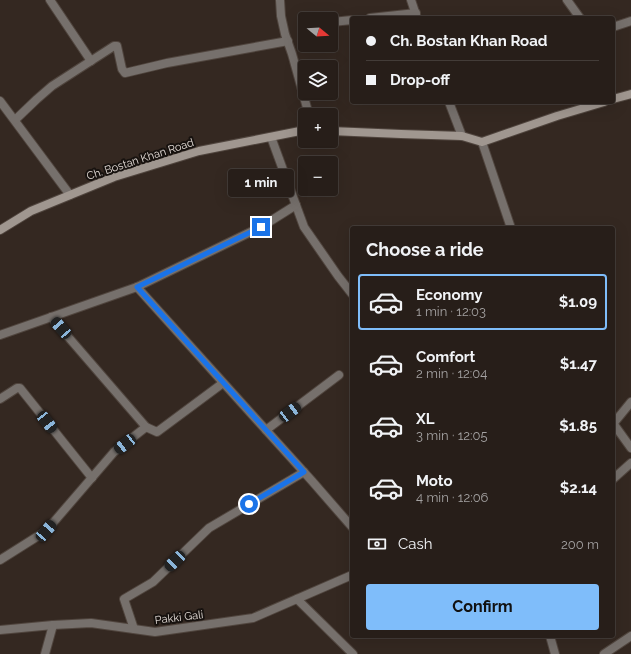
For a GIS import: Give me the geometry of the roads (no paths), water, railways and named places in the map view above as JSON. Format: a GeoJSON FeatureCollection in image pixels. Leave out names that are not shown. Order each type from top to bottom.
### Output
{"type":"FeatureCollection","features":[{"type":"Feature","properties":{"kind":"main road"},"geometry":{"type":"LineString","coordinates":[[615,98],[631,94]]}},
{"type":"Feature","properties":{"kind":"main road"},"geometry":{"type":"LineString","coordinates":[[338,131],[462,136],[482,142],[557,116],[597,104]]}},
{"type":"Feature","properties":{"kind":"main road","name":"Ch. Bostan Khan Road"},"geometry":{"type":"LineString","coordinates":[[0,230],[30,211],[114,177],[199,151],[298,131]]}},
{"type":"Feature","properties":{"kind":"street"},"geometry":{"type":"LineString","coordinates":[[50,0],[91,61]]}},
{"type":"Feature","properties":{"kind":"street"},"geometry":{"type":"LineString","coordinates":[[280,0],[285,34],[307,108]]}},
{"type":"Feature","properties":{"kind":"street"},"geometry":{"type":"LineString","coordinates":[[401,16],[416,15],[411,0]]}},
{"type":"Feature","properties":{"kind":"street"},"geometry":{"type":"LineString","coordinates":[[567,0],[579,16]]}},
{"type":"Feature","properties":{"kind":"street"},"geometry":{"type":"LineString","coordinates":[[338,21],[350,20]]}},
{"type":"Feature","properties":{"kind":"street"},"geometry":{"type":"LineString","coordinates":[[615,26],[631,21]]}},
{"type":"Feature","properties":{"kind":"street"},"geometry":{"type":"LineString","coordinates":[[14,120],[52,86],[114,46],[118,46],[122,69],[125,73],[167,63],[288,41]]}},
{"type":"Feature","properties":{"kind":"street"},"geometry":{"type":"LineString","coordinates":[[0,101],[70,195]]}},
{"type":"Feature","properties":{"kind":"street"},"geometry":{"type":"LineString","coordinates":[[450,104],[462,136]]}},
{"type":"Feature","properties":{"kind":"street"},"geometry":{"type":"LineString","coordinates":[[271,137],[304,227],[350,291]]}},
{"type":"Feature","properties":{"kind":"street"},"geometry":{"type":"LineString","coordinates":[[482,142],[509,226]]}},
{"type":"Feature","properties":{"kind":"street"},"geometry":{"type":"LineString","coordinates":[[0,335],[137,287],[261,227],[296,205]]}},
{"type":"Feature","properties":{"kind":"street"},"geometry":{"type":"LineString","coordinates":[[137,287],[350,525]]}},
{"type":"Feature","properties":{"kind":"street"},"geometry":{"type":"LineString","coordinates":[[51,317],[146,427],[157,432],[223,382]]}},
{"type":"Feature","properties":{"kind":"street"},"geometry":{"type":"LineString","coordinates":[[266,430],[339,375]]}},
{"type":"Feature","properties":{"kind":"street"},"geometry":{"type":"LineString","coordinates":[[0,399],[17,388],[20,388],[92,478]]}},
{"type":"Feature","properties":{"kind":"street"},"geometry":{"type":"LineString","coordinates":[[615,422],[631,402]]}},
{"type":"Feature","properties":{"kind":"street"},"geometry":{"type":"LineString","coordinates":[[0,560],[46,531],[114,452],[146,427]]}},
{"type":"Feature","properties":{"kind":"street"},"geometry":{"type":"LineString","coordinates":[[615,427],[631,448]]}},
{"type":"Feature","properties":{"kind":"street"},"geometry":{"type":"LineString","coordinates":[[615,477],[631,463]]}},
{"type":"Feature","properties":{"kind":"street"},"geometry":{"type":"LineString","coordinates":[[134,629],[124,599],[153,582],[208,528],[304,472]]}},
{"type":"Feature","properties":{"kind":"street","name":"Pakki Gali"},"geometry":{"type":"LineString","coordinates":[[0,630],[91,623],[155,632],[253,618],[350,576]]}},
{"type":"Feature","properties":{"kind":"street"},"geometry":{"type":"LineString","coordinates":[[297,599],[353,654]]}},
{"type":"Feature","properties":{"kind":"street"},"geometry":{"type":"LineString","coordinates":[[45,654],[53,625]]}},
{"type":"Feature","properties":{"kind":"street"},"geometry":{"type":"LineString","coordinates":[[604,654],[631,636]]}},
{"type":"Feature","properties":{"kind":"street"},"geometry":{"type":"LineString","coordinates":[[551,638],[555,654]]}}]}
